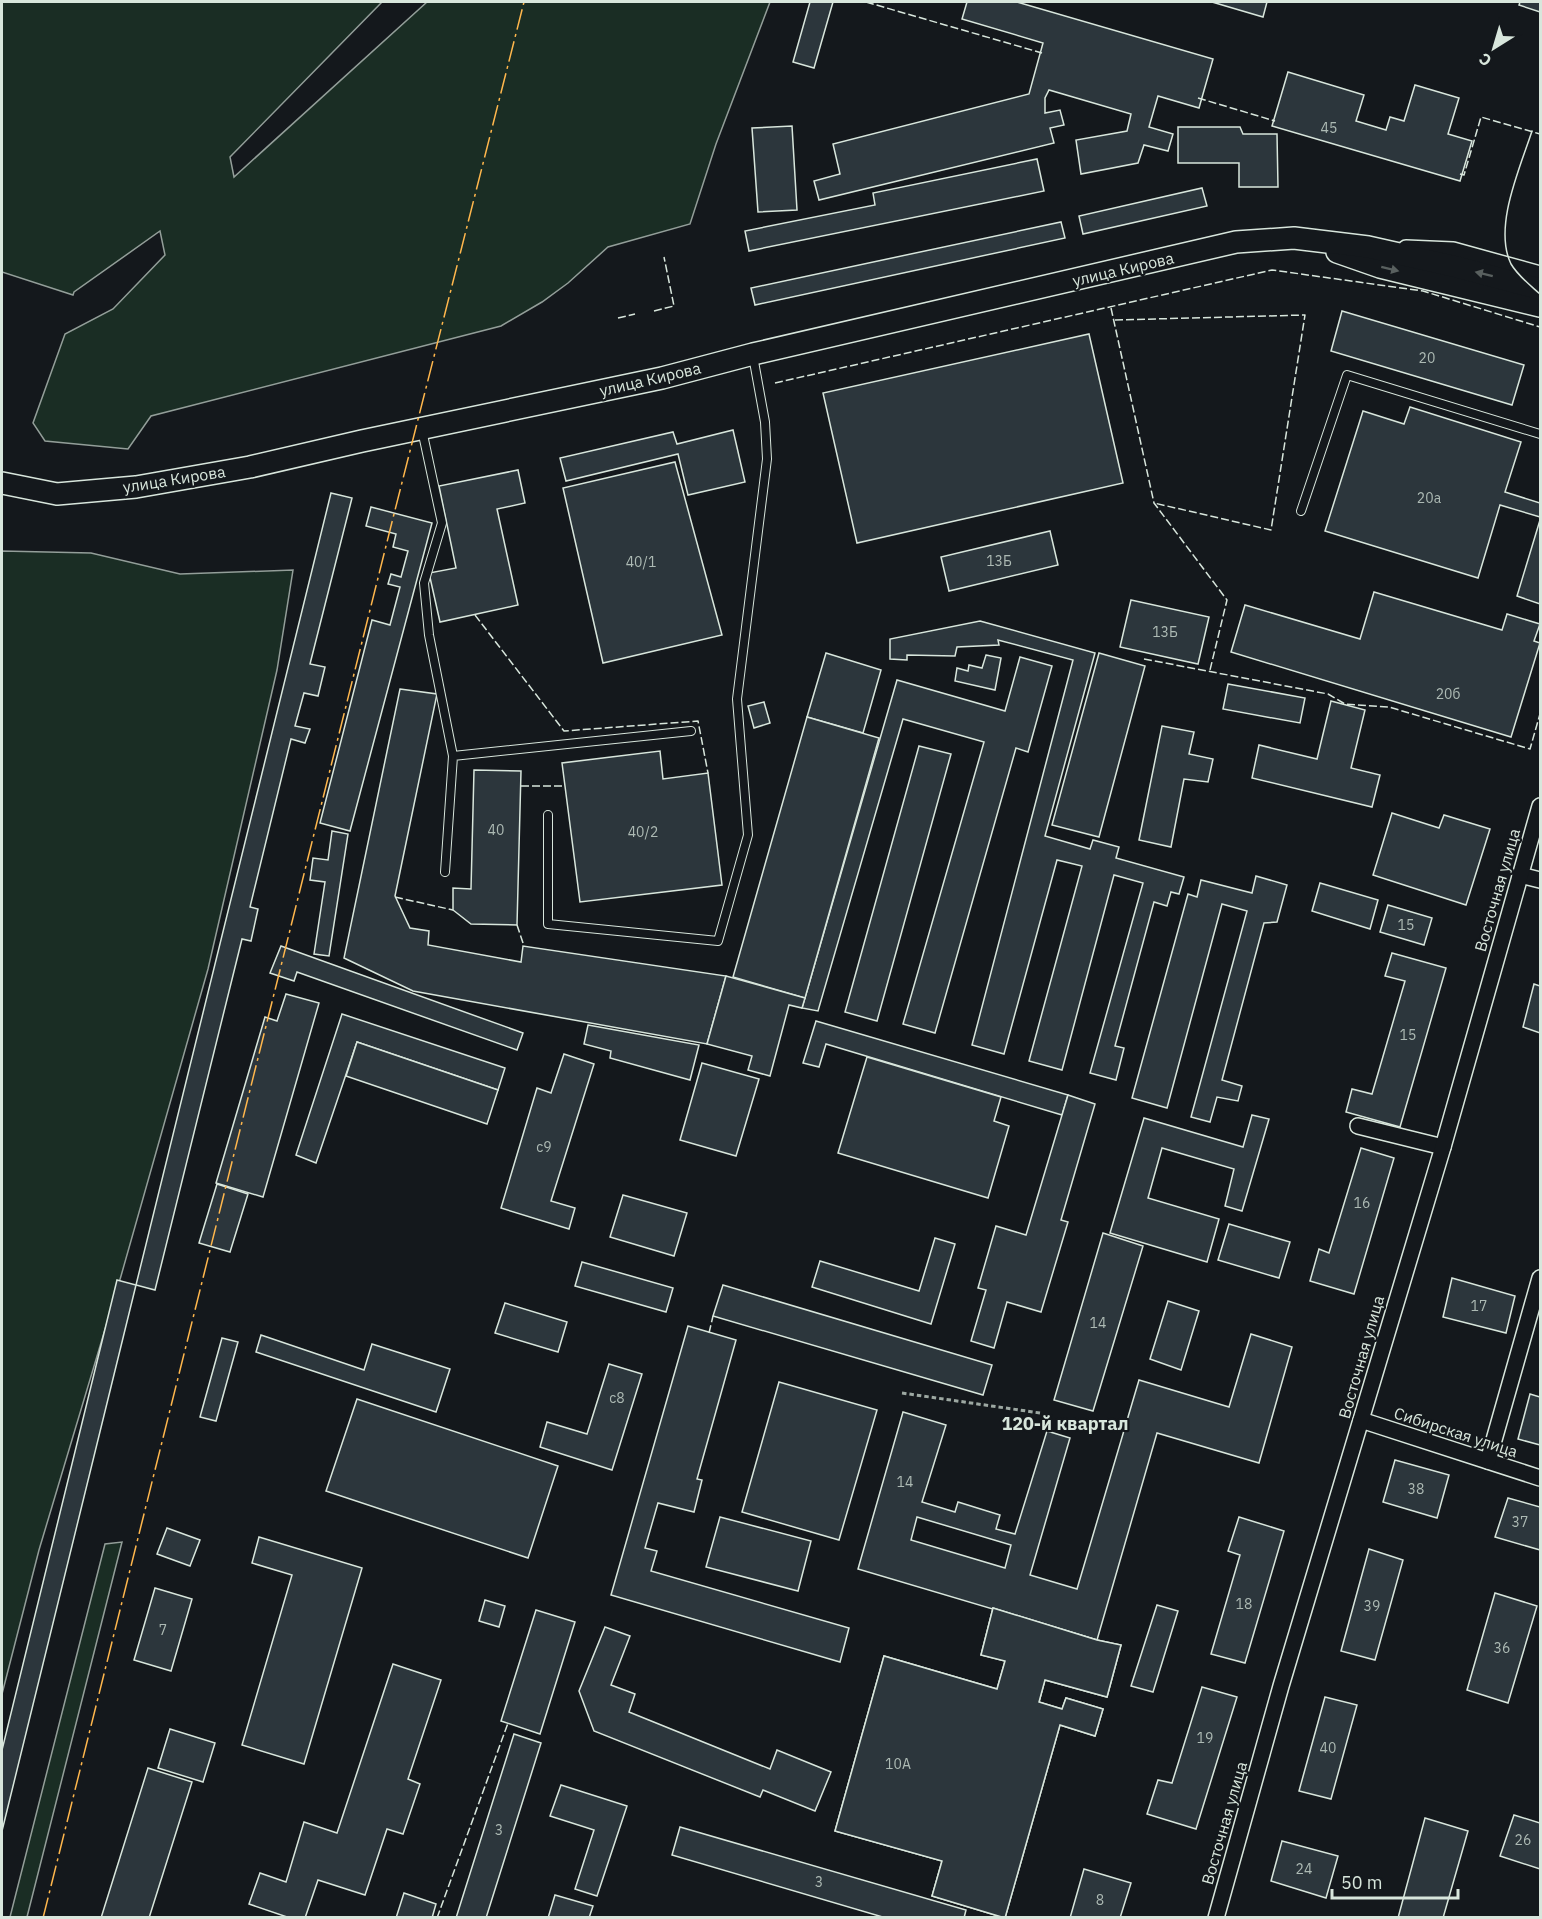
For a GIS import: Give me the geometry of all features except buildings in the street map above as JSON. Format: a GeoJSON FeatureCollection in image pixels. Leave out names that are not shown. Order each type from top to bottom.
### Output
{"type":"FeatureCollection","features":[{"type":"Feature","properties":{"kind":"street","name":"улица Кирова"},"geometry":{"type":"LineString","coordinates":[[1294,238],[1380,267],[1540,306]]}},
{"type":"Feature","properties":{"kind":"street","name":"улица Кирова"},"geometry":{"type":"LineString","coordinates":[[2,483],[57,494],[136,487],[250,467],[662,378],[753,354],[1236,242],[1294,238],[1368,247],[1540,289]]}},
{"type":"Feature","properties":{"kind":"street"},"geometry":{"type":"LineString","coordinates":[[1368,247],[1453,250],[1540,273]]}},
{"type":"Feature","properties":{"kind":"street","name":"Восточная улица"},"geometry":{"type":"LineString","coordinates":[[1216,1917],[1278,1697],[1443,1147],[1540,806]]}},
{"type":"Feature","properties":{"kind":"street"},"geometry":{"type":"LineString","coordinates":[[1520,875],[1540,880]]}},
{"type":"Feature","properties":{"kind":"street"},"geometry":{"type":"LineString","coordinates":[[1358,1126],[1443,1147]]}},
{"type":"Feature","properties":{"kind":"street"},"geometry":{"type":"LineString","coordinates":[[1488,1461],[1540,1278]]}},
{"type":"Feature","properties":{"kind":"street","name":"Сибирская улица"},"geometry":{"type":"LineString","coordinates":[[1361,1420],[1540,1478]]}},
{"type":"Feature","properties":{"kind":"lane"},"geometry":{"type":"LineString","coordinates":[[548,815],[548,924],[718,941],[748,835],[737,699],[767,459],[765,422],[753,354]]}},
{"type":"Feature","properties":{"kind":"lane"},"geometry":{"type":"LineString","coordinates":[[1301,511],[1347,375],[1540,434]]}},
{"type":"Feature","properties":{"kind":"lane"},"geometry":{"type":"LineString","coordinates":[[422,429],[442,523],[424,583],[429,635],[453,756],[445,872]]}},
{"type":"Feature","properties":{"kind":"lane"},"geometry":{"type":"LineString","coordinates":[[453,756],[691,731]]}},
{"type":"Feature","properties":{"kind":"path"},"geometry":{"type":"LineString","coordinates":[[902,1393],[1040,1413]]}},
{"type":"Feature","properties":{"kind":"green space"},"geometry":{"type":"Polygon","coordinates":[[[2,2],[382,2],[230,157],[234,177],[427,2],[770,2],[716,144],[690,224],[608,247],[568,283],[542,302],[501,326],[151,416],[128,449],[45,441],[33,423],[65,334],[113,309],[165,255],[160,231],[74,292],[73,295],[2,272],[2,2]]]}},
{"type":"Feature","properties":{"kind":"green space"},"geometry":{"type":"Polygon","coordinates":[[[2,551],[91,553],[180,574],[293,570],[277,670],[208,969],[121,1276],[39,1550],[2,1694],[2,551]]]}},
{"type":"Feature","properties":{"kind":"green space"},"geometry":{"type":"Polygon","coordinates":[[[122,1542],[27,1917],[10,1917],[105,1544],[122,1542]]]}},
{"type":"Feature","properties":{"kind":"tram line"},"geometry":{"type":"LineString","coordinates":[[1532,131],[1510,198],[1505,233],[1506,249],[1511,264],[1540,294]]}},
{"type":"Feature","properties":{"kind":"fence"},"geometry":{"type":"LineString","coordinates":[[866,2],[1042,53]]}},
{"type":"Feature","properties":{"kind":"fence"},"geometry":{"type":"LineString","coordinates":[[1198,98],[1275,121]]}},
{"type":"Feature","properties":{"kind":"fence"},"geometry":{"type":"LineString","coordinates":[[1460,174],[1464,175],[1481,117],[1540,134]]}},
{"type":"Feature","properties":{"kind":"fence"},"geometry":{"type":"LineString","coordinates":[[654,311],[674,306],[664,257]]}},
{"type":"Feature","properties":{"kind":"fence"},"geometry":{"type":"LineString","coordinates":[[775,383],[1272,270],[1423,291],[1540,327]]}},
{"type":"Feature","properties":{"kind":"fence"},"geometry":{"type":"LineString","coordinates":[[1111,308],[1154,503],[1227,600],[1210,670]]}},
{"type":"Feature","properties":{"kind":"fence"},"geometry":{"type":"LineString","coordinates":[[618,318],[635,314]]}},
{"type":"Feature","properties":{"kind":"fence"},"geometry":{"type":"LineString","coordinates":[[1115,320],[1305,315],[1271,530],[1154,503]]}},
{"type":"Feature","properties":{"kind":"fence"},"geometry":{"type":"LineString","coordinates":[[475,615],[564,731],[698,721],[708,773]]}},
{"type":"Feature","properties":{"kind":"fence"},"geometry":{"type":"LineString","coordinates":[[1144,659],[1328,694],[1345,704],[1389,707],[1530,749],[1540,714]]}},
{"type":"Feature","properties":{"kind":"fence"},"geometry":{"type":"LineString","coordinates":[[521,786],[564,786]]}},
{"type":"Feature","properties":{"kind":"fence"},"geometry":{"type":"LineString","coordinates":[[395,897],[453,910]]}},
{"type":"Feature","properties":{"kind":"fence"},"geometry":{"type":"LineString","coordinates":[[517,925],[524,946]]}},
{"type":"Feature","properties":{"kind":"fence"},"geometry":{"type":"LineString","coordinates":[[709,1333],[713,1316]]}},
{"type":"Feature","properties":{"kind":"fence"},"geometry":{"type":"LineString","coordinates":[[437,1918],[508,1723]]}},
{"type":"Feature","properties":{"kind":"power"},"geometry":{"type":"LineString","coordinates":[[43,1918],[524,2]]}},
{"type":"Feature","properties":{"kind":"district","name":"120-й квартал"},"geometry":{"type":"Point","coordinates":[1065,1423]}}]}
